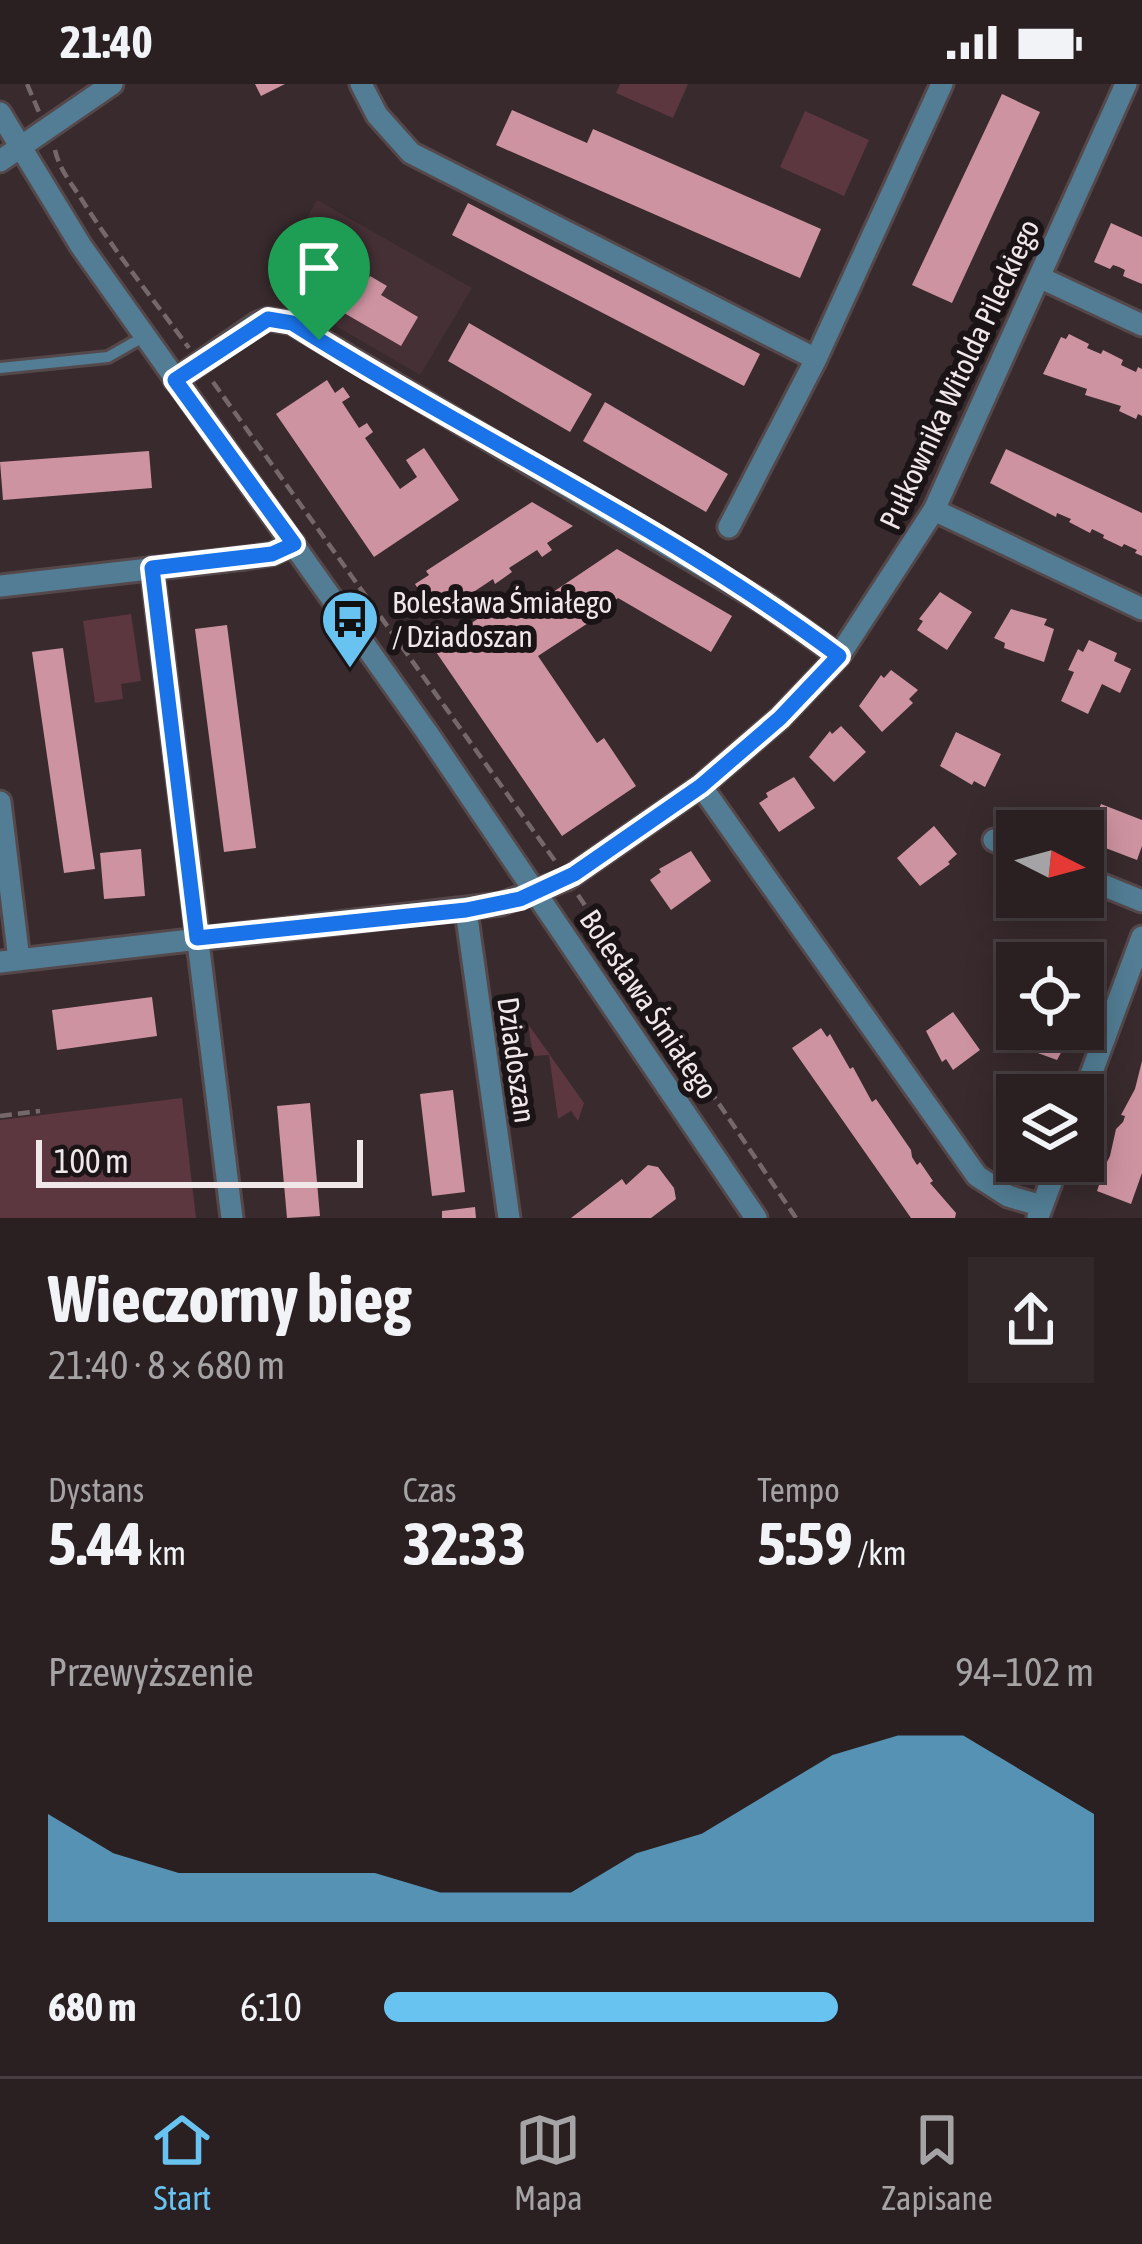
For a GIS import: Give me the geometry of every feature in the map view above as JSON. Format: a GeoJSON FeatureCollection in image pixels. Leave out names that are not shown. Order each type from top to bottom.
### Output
{"type":"FeatureCollection","features":[{"type":"Feature","properties":{"kind":"street"},"geometry":{"type":"LineString","coordinates":[[9,155],[112,84]]}},
{"type":"Feature","properties":{"kind":"street"},"geometry":{"type":"LineString","coordinates":[[361,84],[377,115],[411,153],[816,359]]}},
{"type":"Feature","properties":{"kind":"street"},"geometry":{"type":"LineString","coordinates":[[729,526],[816,359],[942,84]]}},
{"type":"Feature","properties":{"kind":"street","name":"Pułkownika Witolda Pileckiego"},"geometry":{"type":"LineString","coordinates":[[9,961],[466,910],[538,892],[567,879],[701,786],[780,718],[839,656],[934,510],[1126,84]]}},
{"type":"Feature","properties":{"kind":"street","name":"Bolesława Śmiałego"},"geometry":{"type":"LineString","coordinates":[[0,113],[9,155],[145,336],[538,892],[751,1216]]}},
{"type":"Feature","properties":{"kind":"street"},"geometry":{"type":"LineString","coordinates":[[1039,277],[1142,325]]}},
{"type":"Feature","properties":{"kind":"street"},"geometry":{"type":"LineString","coordinates":[[175,380],[268,319],[292,323],[766,604],[839,656]]}},
{"type":"Feature","properties":{"kind":"street"},"geometry":{"type":"LineString","coordinates":[[934,510],[1142,609]]}},
{"type":"Feature","properties":{"kind":"street"},"geometry":{"type":"LineString","coordinates":[[0,586],[272,554],[294,544]]}},
{"type":"Feature","properties":{"kind":"street"},"geometry":{"type":"LineString","coordinates":[[152,568],[232,1218]]}},
{"type":"Feature","properties":{"kind":"street"},"geometry":{"type":"LineString","coordinates":[[701,786],[977,1176],[1040,1212],[1051,1182]]}},
{"type":"Feature","properties":{"kind":"street"},"geometry":{"type":"LineString","coordinates":[[0,802],[9,961]]}},
{"type":"Feature","properties":{"kind":"street"},"geometry":{"type":"LineString","coordinates":[[1104,886],[1142,902]]}},
{"type":"Feature","properties":{"kind":"street","name":"Dziadoszan"},"geometry":{"type":"LineString","coordinates":[[466,910],[509,1218]]}},
{"type":"Feature","properties":{"kind":"street"},"geometry":{"type":"LineString","coordinates":[[1091,1074],[1142,937]]}},
{"type":"Feature","properties":{"kind":"lane"},"geometry":{"type":"LineString","coordinates":[[0,368],[108,357],[145,336]]}},
{"type":"Feature","properties":{"kind":"path"},"geometry":{"type":"LineString","coordinates":[[27,84],[39,113]]}},
{"type":"Feature","properties":{"kind":"path"},"geometry":{"type":"LineString","coordinates":[[63,171],[143,290],[200,363],[567,879],[796,1218]]}},
{"type":"Feature","properties":{"kind":"path"},"geometry":{"type":"LineString","coordinates":[[0,1116],[40,1111]]}},
{"type":"Feature","properties":{"kind":"shaded area"},"geometry":{"type":"Polygon","coordinates":[[[620,84],[688,84],[673,118],[616,93],[620,84]]]}},
{"type":"Feature","properties":{"kind":"shaded area"},"geometry":{"type":"Polygon","coordinates":[[[805,111],[869,140],[844,196],[780,167],[805,111]]]}},
{"type":"Feature","properties":{"kind":"shaded area"},"geometry":{"type":"Polygon","coordinates":[[[317,200],[472,288],[420,375],[269,287],[317,200]]]}},
{"type":"Feature","properties":{"kind":"shaded area"},"geometry":{"type":"Polygon","coordinates":[[[131,614],[141,681],[121,684],[123,699],[95,703],[83,621],[131,614]]]}},
{"type":"Feature","properties":{"kind":"shaded area"},"geometry":{"type":"Polygon","coordinates":[[[528,1024],[584,1103],[578,1121],[571,1111],[558,1119],[549,1055],[533,1056],[528,1024]]]}},
{"type":"Feature","properties":{"kind":"shaded area"},"geometry":{"type":"Polygon","coordinates":[[[182,1098],[196,1218],[0,1218],[0,1120],[182,1098]]]}},
{"type":"Feature","properties":{"kind":"building"},"geometry":{"type":"Polygon","coordinates":[[[255,84],[285,84],[261,96],[255,84]]]}},
{"type":"Feature","properties":{"kind":"building"},"geometry":{"type":"Polygon","coordinates":[[[1002,94],[1040,112],[952,303],[912,285],[1002,94]]]}},
{"type":"Feature","properties":{"kind":"building"},"geometry":{"type":"Polygon","coordinates":[[[512,110],[587,143],[593,129],[821,229],[800,278],[496,145],[512,110]]]}},
{"type":"Feature","properties":{"kind":"building"},"geometry":{"type":"Polygon","coordinates":[[[468,203],[760,354],[744,386],[452,235],[468,203]]]}},
{"type":"Feature","properties":{"kind":"building"},"geometry":{"type":"Polygon","coordinates":[[[1111,223],[1142,237],[1142,284],[1123,276],[1125,270],[1119,267],[1110,269],[1094,262],[1111,223]]]}},
{"type":"Feature","properties":{"kind":"building"},"geometry":{"type":"Polygon","coordinates":[[[319,258],[365,285],[370,276],[387,286],[381,295],[418,317],[401,346],[301,288],[319,258]]]}},
{"type":"Feature","properties":{"kind":"building"},"geometry":{"type":"Polygon","coordinates":[[[469,323],[592,394],[570,432],[448,361],[469,323]]]}},
{"type":"Feature","properties":{"kind":"building"},"geometry":{"type":"Polygon","coordinates":[[[1069,334],[1089,344],[1087,348],[1123,360],[1121,365],[1136,372],[1142,369],[1142,416],[1136,419],[1119,411],[1121,406],[1085,395],[1087,389],[1043,374],[1061,337],[1066,339],[1069,334]]]}},
{"type":"Feature","properties":{"kind":"building"},"geometry":{"type":"Polygon","coordinates":[[[327,380],[335,393],[343,387],[350,397],[342,402],[359,428],[367,423],[373,432],[365,438],[400,489],[417,477],[406,460],[424,448],[459,500],[374,557],[276,414],[327,380]]]}},
{"type":"Feature","properties":{"kind":"building"},"geometry":{"type":"Polygon","coordinates":[[[605,402],[728,474],[706,512],[583,441],[605,402]]]}},
{"type":"Feature","properties":{"kind":"building"},"geometry":{"type":"Polygon","coordinates":[[[1006,449],[1142,513],[1142,556],[990,483],[1006,449]]]}},
{"type":"Feature","properties":{"kind":"building"},"geometry":{"type":"Polygon","coordinates":[[[149,451],[152,488],[3,500],[0,462],[149,451]]]}},
{"type":"Feature","properties":{"kind":"building"},"geometry":{"type":"Polygon","coordinates":[[[532,502],[573,526],[547,543],[552,550],[542,557],[537,550],[509,568],[512,572],[495,584],[493,579],[466,597],[469,602],[452,613],[449,607],[435,616],[415,584],[429,575],[426,571],[532,502]]]}},
{"type":"Feature","properties":{"kind":"building"},"geometry":{"type":"Polygon","coordinates":[[[617,549],[732,616],[711,652],[618,598],[611,608],[538,656],[597,743],[604,738],[636,786],[562,836],[434,649],[502,602],[513,619],[617,549]]]}},
{"type":"Feature","properties":{"kind":"building"},"geometry":{"type":"Polygon","coordinates":[[[940,592],[972,612],[947,650],[917,630],[923,621],[919,619],[940,592]]]}},
{"type":"Feature","properties":{"kind":"building"},"geometry":{"type":"Polygon","coordinates":[[[1011,609],[1047,619],[1044,625],[1054,629],[1044,662],[1004,648],[1005,643],[994,638],[1011,609]]]}},
{"type":"Feature","properties":{"kind":"building"},"geometry":{"type":"Polygon","coordinates":[[[227,625],[256,848],[224,852],[195,629],[227,625]]]}},
{"type":"Feature","properties":{"kind":"building"},"geometry":{"type":"Polygon","coordinates":[[[1089,640],[1117,653],[1114,661],[1131,669],[1120,693],[1102,684],[1088,714],[1061,701],[1074,672],[1068,670],[1078,649],[1083,652],[1089,640]]]}},
{"type":"Feature","properties":{"kind":"building"},"geometry":{"type":"Polygon","coordinates":[[[63,648],[95,869],[64,873],[32,652],[63,648]]]}},
{"type":"Feature","properties":{"kind":"building"},"geometry":{"type":"Polygon","coordinates":[[[891,670],[918,690],[909,699],[913,703],[882,732],[859,706],[881,675],[884,678],[891,670]]]}},
{"type":"Feature","properties":{"kind":"building"},"geometry":{"type":"Polygon","coordinates":[[[841,726],[866,752],[834,782],[809,757],[830,731],[841,726]]]}},
{"type":"Feature","properties":{"kind":"building"},"geometry":{"type":"Polygon","coordinates":[[[956,732],[1001,754],[985,787],[974,781],[972,785],[940,766],[956,732]]]}},
{"type":"Feature","properties":{"kind":"building"},"geometry":{"type":"Polygon","coordinates":[[[794,777],[815,808],[779,832],[759,803],[768,797],[766,793],[794,777]]]}},
{"type":"Feature","properties":{"kind":"building"},"geometry":{"type":"Polygon","coordinates":[[[1101,804],[1142,820],[1137,860],[1104,847],[1104,810],[1099,810],[1101,804]]]}},
{"type":"Feature","properties":{"kind":"building"},"geometry":{"type":"Polygon","coordinates":[[[934,826],[957,854],[920,886],[897,858],[934,826]]]}},
{"type":"Feature","properties":{"kind":"building"},"geometry":{"type":"Polygon","coordinates":[[[141,849],[145,896],[104,899],[100,853],[141,849]]]}},
{"type":"Feature","properties":{"kind":"building"},"geometry":{"type":"Polygon","coordinates":[[[691,851],[711,881],[671,910],[650,880],[659,869],[691,851]]]}},
{"type":"Feature","properties":{"kind":"building"},"geometry":{"type":"Polygon","coordinates":[[[152,997],[157,1036],[57,1050],[52,1010],[152,997]]]}},
{"type":"Feature","properties":{"kind":"building"},"geometry":{"type":"Polygon","coordinates":[[[953,1012],[980,1050],[953,1070],[946,1059],[942,1062],[926,1031],[953,1012]]]}},
{"type":"Feature","properties":{"kind":"building"},"geometry":{"type":"Polygon","coordinates":[[[821,1028],[853,1067],[872,1102],[876,1099],[955,1218],[911,1218],[792,1048],[821,1028]]]}},
{"type":"Feature","properties":{"kind":"building"},"geometry":{"type":"Polygon","coordinates":[[[1030,1050],[1062,1050],[1057,1060],[1030,1050]]]}},
{"type":"Feature","properties":{"kind":"building"},"geometry":{"type":"Polygon","coordinates":[[[1142,1061],[1142,1173],[1131,1204],[1097,1191],[1096,1184],[1104,1182],[1116,1129],[1142,1061]]]}},
{"type":"Feature","properties":{"kind":"building"},"geometry":{"type":"Polygon","coordinates":[[[453,1090],[465,1192],[432,1196],[420,1094],[453,1090]]]}},
{"type":"Feature","properties":{"kind":"building"},"geometry":{"type":"Polygon","coordinates":[[[310,1103],[320,1216],[287,1218],[277,1106],[310,1103]]]}},
{"type":"Feature","properties":{"kind":"building"},"geometry":{"type":"Polygon","coordinates":[[[648,1165],[658,1167],[674,1188],[676,1199],[651,1218],[571,1218],[622,1179],[626,1185],[648,1165]]]}},
{"type":"Feature","properties":{"kind":"building"},"geometry":{"type":"Polygon","coordinates":[[[475,1207],[476,1218],[442,1218],[442,1211],[475,1207]]]}},
{"type":"Feature","properties":{"kind":"place","name":"Bolesława Śmiałego / Dziadoszan"},"geometry":{"type":"Point","coordinates":[350,670]}},
{"type":"Feature","properties":{"kind":"route"},"geometry":{"type":"LineString","coordinates":[[268,319],[292,323],[319,340],[674,548],[839,656],[812,688],[701,786],[551,887],[466,910],[197,938],[152,568],[272,554],[294,544],[175,380],[268,319]]}}]}
